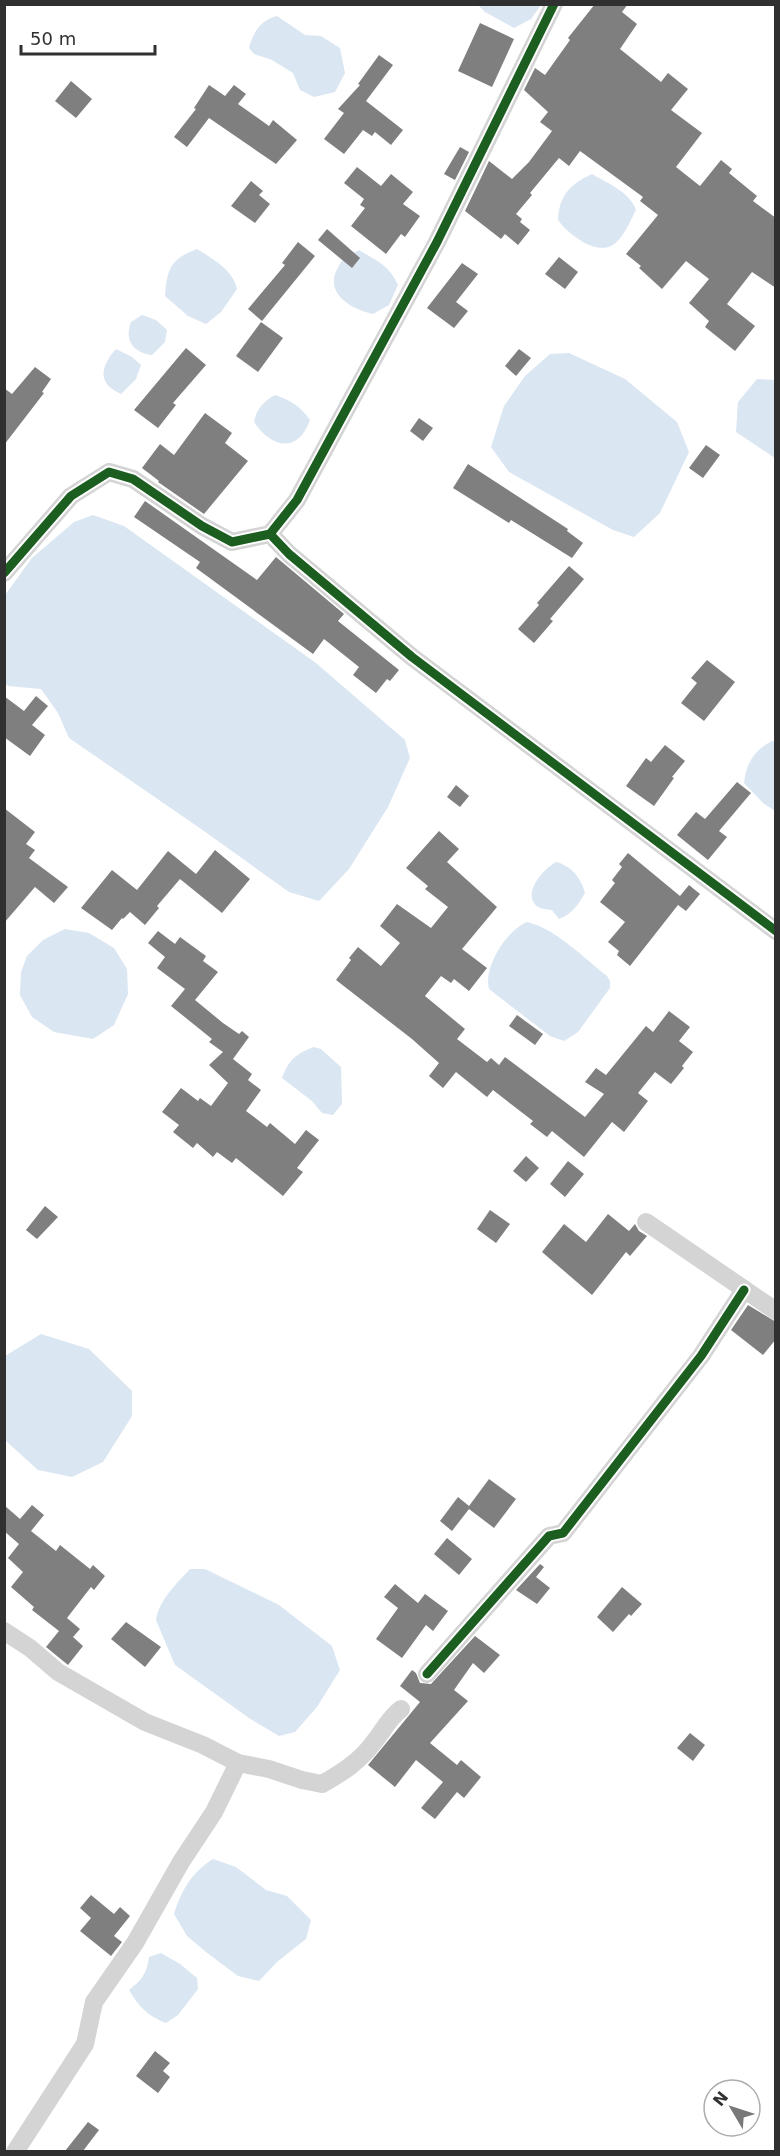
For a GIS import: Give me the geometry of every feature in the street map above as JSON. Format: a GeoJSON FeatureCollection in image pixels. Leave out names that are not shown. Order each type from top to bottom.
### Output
{"type":"FeatureCollection","features":[{"type":"Feature","properties":{"kind":"street"},"geometry":{"type":"LineString","coordinates":[[4,573],[71,496],[109,472],[133,479],[202,526],[232,542],[270,534],[297,500],[374,360],[442,232],[554,4]]}},
{"type":"Feature","properties":{"kind":"street"},"geometry":{"type":"LineString","coordinates":[[270,534],[289,554],[412,657],[776,931]]}},
{"type":"Feature","properties":{"kind":"street"},"geometry":{"type":"LineString","coordinates":[[646,1222],[776,1311]]}},
{"type":"Feature","properties":{"kind":"street"},"geometry":{"type":"LineString","coordinates":[[428,1674],[549,1536],[563,1533],[701,1356],[744,1290]]}},
{"type":"Feature","properties":{"kind":"street"},"geometry":{"type":"LineString","coordinates":[[4,1631],[30,1648],[58,1672],[145,1722],[203,1745],[238,1763],[322,1784],[346,1771],[373,1744],[393,1715],[401,1709]]}},
{"type":"Feature","properties":{"kind":"street"},"geometry":{"type":"LineString","coordinates":[[15,2151],[85,2044],[94,2002],[135,1943],[181,1862],[214,1812],[238,1763]]}},
{"type":"Feature","properties":{"kind":"shaded area"},"geometry":{"type":"Polygon","coordinates":[[[478,5],[541,5],[531,19],[514,28],[485,12],[478,5]]]}},
{"type":"Feature","properties":{"kind":"shaded area"},"geometry":{"type":"Polygon","coordinates":[[[277,16],[305,35],[321,36],[340,48],[345,73],[335,92],[314,97],[300,90],[293,73],[272,60],[254,54],[249,48],[258,28],[266,20],[277,16]]]}},
{"type":"Feature","properties":{"kind":"shaded area"},"geometry":{"type":"Polygon","coordinates":[[[592,174],[623,193],[636,210],[619,239],[611,246],[604,248],[582,241],[558,220],[561,204],[567,192],[592,174]]]}},
{"type":"Feature","properties":{"kind":"shaded area"},"geometry":{"type":"Polygon","coordinates":[[[197,249],[227,271],[237,289],[221,312],[206,324],[188,316],[165,296],[167,279],[172,266],[181,257],[197,249]]]}},
{"type":"Feature","properties":{"kind":"shaded area"},"geometry":{"type":"Polygon","coordinates":[[[359,250],[386,268],[398,285],[389,305],[373,314],[351,306],[339,296],[335,289],[335,274],[340,264],[359,250]]]}},
{"type":"Feature","properties":{"kind":"shaded area"},"geometry":{"type":"Polygon","coordinates":[[[142,315],[156,320],[167,330],[165,342],[152,355],[140,352],[130,340],[131,322],[142,315]]]}},
{"type":"Feature","properties":{"kind":"shaded area"},"geometry":{"type":"Polygon","coordinates":[[[116,349],[132,357],[141,365],[136,379],[121,394],[113,390],[104,379],[104,368],[116,349]]]}},
{"type":"Feature","properties":{"kind":"shaded area"},"geometry":{"type":"Polygon","coordinates":[[[569,353],[625,379],[677,422],[689,452],[660,513],[634,537],[613,530],[509,472],[491,447],[504,406],[525,376],[550,354],[569,353]]]}},
{"type":"Feature","properties":{"kind":"shaded area"},"geometry":{"type":"Polygon","coordinates":[[[757,379],[775,380],[775,458],[736,432],[738,402],[757,379]]]}},
{"type":"Feature","properties":{"kind":"shaded area"},"geometry":{"type":"Polygon","coordinates":[[[275,395],[294,404],[310,420],[299,438],[284,444],[268,437],[254,422],[261,406],[275,395]]]}},
{"type":"Feature","properties":{"kind":"shaded area"},"geometry":{"type":"Polygon","coordinates":[[[93,515],[124,526],[316,663],[405,740],[410,758],[388,807],[349,869],[319,901],[289,892],[69,738],[58,713],[41,689],[8,686],[5,683],[5,595],[32,558],[74,522],[93,515]]]}},
{"type":"Feature","properties":{"kind":"shaded area"},"geometry":{"type":"Polygon","coordinates":[[[772,741],[775,742],[775,811],[763,803],[744,783],[752,758],[772,741]]]}},
{"type":"Feature","properties":{"kind":"shaded area"},"geometry":{"type":"Polygon","coordinates":[[[556,862],[567,866],[575,873],[585,893],[568,915],[559,919],[552,910],[534,903],[532,897],[534,885],[556,862]]]}},
{"type":"Feature","properties":{"kind":"shaded area"},"geometry":{"type":"Polygon","coordinates":[[[527,922],[538,925],[559,937],[607,976],[610,981],[610,988],[578,1032],[564,1041],[550,1036],[489,989],[490,970],[498,950],[519,926],[527,922]]]}},
{"type":"Feature","properties":{"kind":"shaded area"},"geometry":{"type":"Polygon","coordinates":[[[65,929],[89,933],[114,948],[127,969],[128,994],[114,1025],[93,1039],[54,1032],[32,1017],[20,995],[21,972],[27,956],[43,940],[65,929]]]}},
{"type":"Feature","properties":{"kind":"shaded area"},"geometry":{"type":"Polygon","coordinates":[[[314,1047],[321,1049],[341,1067],[342,1104],[333,1115],[322,1113],[312,1101],[282,1078],[294,1058],[314,1047]]]}},
{"type":"Feature","properties":{"kind":"shaded area"},"geometry":{"type":"Polygon","coordinates":[[[41,1334],[89,1349],[132,1391],[132,1416],[103,1462],[72,1477],[38,1470],[5,1440],[5,1356],[41,1334]]]}},
{"type":"Feature","properties":{"kind":"shaded area"},"geometry":{"type":"Polygon","coordinates":[[[190,1569],[205,1569],[279,1605],[332,1646],[340,1670],[317,1707],[295,1732],[279,1736],[249,1718],[175,1665],[156,1620],[165,1599],[190,1569]]]}},
{"type":"Feature","properties":{"kind":"shaded area"},"geometry":{"type":"Polygon","coordinates":[[[213,1859],[236,1867],[266,1890],[287,1896],[311,1920],[306,1939],[277,1962],[259,1981],[238,1976],[206,1952],[187,1936],[174,1914],[188,1883],[213,1859]]]}},
{"type":"Feature","properties":{"kind":"shaded area"},"geometry":{"type":"Polygon","coordinates":[[[161,1953],[180,1964],[197,1978],[198,1989],[178,2015],[166,2023],[154,2018],[144,2010],[129,1990],[143,1976],[149,1957],[161,1953]]]}},
{"type":"Feature","properties":{"kind":"building"},"geometry":{"type":"Polygon","coordinates":[[[595,4],[628,4],[622,12],[637,24],[620,49],[661,82],[668,73],[688,89],[671,110],[702,133],[676,167],[700,186],[721,160],[732,169],[729,173],[757,196],[753,201],[776,218],[776,288],[752,272],[727,304],[755,326],[735,351],[705,327],[709,321],[689,303],[709,279],[686,261],[662,289],[639,268],[641,266],[626,254],[658,215],[640,201],[643,197],[580,151],[569,166],[559,158],[516,214],[522,219],[520,222],[530,230],[518,245],[505,234],[501,239],[465,211],[489,161],[512,179],[529,162],[552,131],[540,122],[548,112],[524,90],[535,68],[545,75],[570,40],[568,38],[595,4]]]}},
{"type":"Feature","properties":{"kind":"building"},"geometry":{"type":"Polygon","coordinates":[[[480,23],[514,39],[492,87],[458,71],[480,23]]]}},
{"type":"Feature","properties":{"kind":"building"},"geometry":{"type":"Polygon","coordinates":[[[379,55],[393,65],[366,101],[403,130],[391,145],[375,132],[372,136],[363,130],[344,154],[324,139],[344,113],[338,109],[360,85],[358,84],[379,55]]]}},
{"type":"Feature","properties":{"kind":"building"},"geometry":{"type":"Polygon","coordinates":[[[71,81],[92,99],[76,118],[55,101],[71,81]]]}},
{"type":"Feature","properties":{"kind":"building"},"geometry":{"type":"Polygon","coordinates":[[[209,85],[225,96],[234,85],[246,94],[238,104],[269,126],[273,120],[297,140],[276,164],[209,118],[187,147],[174,137],[196,109],[194,108],[209,85]]]}},
{"type":"Feature","properties":{"kind":"building"},"geometry":{"type":"Polygon","coordinates":[[[460,147],[469,152],[455,180],[444,174],[460,147]]]}},
{"type":"Feature","properties":{"kind":"building"},"geometry":{"type":"Polygon","coordinates":[[[357,167],[381,186],[391,174],[413,192],[403,204],[420,216],[405,237],[401,234],[386,254],[351,226],[365,208],[360,205],[364,199],[344,183],[357,167]]]}},
{"type":"Feature","properties":{"kind":"building"},"geometry":{"type":"Polygon","coordinates":[[[251,181],[263,191],[259,195],[270,204],[255,223],[231,206],[251,181]]]}},
{"type":"Feature","properties":{"kind":"building"},"geometry":{"type":"Polygon","coordinates":[[[327,229],[360,258],[352,268],[318,240],[327,229]]]}},
{"type":"Feature","properties":{"kind":"building"},"geometry":{"type":"Polygon","coordinates":[[[298,242],[315,256],[262,321],[248,309],[285,265],[282,263],[298,242]]]}},
{"type":"Feature","properties":{"kind":"building"},"geometry":{"type":"Polygon","coordinates":[[[559,257],[578,272],[565,289],[545,274],[559,257]]]}},
{"type":"Feature","properties":{"kind":"building"},"geometry":{"type":"Polygon","coordinates":[[[462,263],[478,274],[456,302],[468,311],[454,328],[427,308],[462,263]]]}},
{"type":"Feature","properties":{"kind":"building"},"geometry":{"type":"Polygon","coordinates":[[[261,322],[283,338],[258,372],[236,356],[261,322]]]}},
{"type":"Feature","properties":{"kind":"building"},"geometry":{"type":"Polygon","coordinates":[[[186,348],[206,365],[173,403],[176,405],[158,428],[134,410],[186,348]]]}},
{"type":"Feature","properties":{"kind":"building"},"geometry":{"type":"Polygon","coordinates":[[[519,349],[531,358],[516,376],[505,366],[519,349]]]}},
{"type":"Feature","properties":{"kind":"building"},"geometry":{"type":"Polygon","coordinates":[[[35,367],[51,379],[42,392],[44,393],[4,445],[4,388],[12,394],[35,367]]]}},
{"type":"Feature","properties":{"kind":"building"},"geometry":{"type":"Polygon","coordinates":[[[205,413],[232,433],[225,443],[248,461],[204,514],[142,468],[160,444],[174,455],[205,413]]]}},
{"type":"Feature","properties":{"kind":"building"},"geometry":{"type":"Polygon","coordinates":[[[419,418],[433,428],[423,441],[410,431],[419,418]]]}},
{"type":"Feature","properties":{"kind":"building"},"geometry":{"type":"Polygon","coordinates":[[[706,445],[720,455],[703,478],[689,468],[706,445]]]}},
{"type":"Feature","properties":{"kind":"building"},"geometry":{"type":"Polygon","coordinates":[[[468,464],[568,529],[567,531],[583,543],[572,558],[511,520],[509,523],[453,488],[468,464]]]}},
{"type":"Feature","properties":{"kind":"building"},"geometry":{"type":"Polygon","coordinates":[[[145,501],[257,580],[276,557],[344,614],[338,621],[399,670],[390,681],[387,679],[376,693],[353,675],[359,667],[324,639],[313,654],[196,568],[200,562],[134,517],[145,501]]]}},
{"type":"Feature","properties":{"kind":"building"},"geometry":{"type":"Polygon","coordinates":[[[569,566],[584,579],[550,619],[553,621],[534,643],[518,629],[569,566]]]}},
{"type":"Feature","properties":{"kind":"building"},"geometry":{"type":"Polygon","coordinates":[[[707,660],[735,682],[704,721],[681,703],[697,683],[691,678],[707,660]]]}},
{"type":"Feature","properties":{"kind":"building"},"geometry":{"type":"Polygon","coordinates":[[[4,696],[24,711],[36,696],[48,706],[32,725],[45,735],[30,756],[4,737],[4,696]]]}},
{"type":"Feature","properties":{"kind":"building"},"geometry":{"type":"Polygon","coordinates":[[[665,745],[685,761],[654,806],[626,786],[646,758],[651,762],[665,745]]]}},
{"type":"Feature","properties":{"kind":"building"},"geometry":{"type":"Polygon","coordinates":[[[737,782],[751,793],[719,831],[727,837],[708,860],[677,835],[696,812],[705,819],[737,782]]]}},
{"type":"Feature","properties":{"kind":"building"},"geometry":{"type":"Polygon","coordinates":[[[456,785],[469,796],[460,807],[447,797],[456,785]]]}},
{"type":"Feature","properties":{"kind":"building"},"geometry":{"type":"Polygon","coordinates":[[[4,808],[35,832],[26,844],[35,850],[29,858],[68,887],[54,903],[35,887],[4,923],[4,808]]]}},
{"type":"Feature","properties":{"kind":"building"},"geometry":{"type":"Polygon","coordinates":[[[439,831],[459,849],[447,862],[497,907],[462,949],[487,968],[469,991],[454,979],[451,983],[441,976],[425,996],[465,1029],[457,1039],[487,1062],[491,1058],[499,1065],[505,1057],[585,1117],[604,1094],[585,1082],[596,1068],[606,1075],[646,1026],[653,1032],[669,1011],[690,1027],[679,1041],[693,1052],[671,1084],[655,1072],[638,1093],[648,1101],[624,1132],[612,1122],[584,1157],[552,1131],[547,1137],[530,1124],[533,1121],[493,1090],[487,1097],[456,1072],[443,1088],[429,1076],[439,1063],[336,980],[358,947],[381,966],[400,943],[380,926],[397,904],[431,928],[448,907],[425,889],[428,886],[406,868],[439,831]]]}},
{"type":"Feature","properties":{"kind":"building"},"geometry":{"type":"Polygon","coordinates":[[[215,850],[250,879],[222,913],[180,879],[157,906],[159,908],[145,925],[130,912],[112,930],[81,908],[112,870],[137,890],[168,851],[196,874],[215,850]]]}},
{"type":"Feature","properties":{"kind":"building"},"geometry":{"type":"Polygon","coordinates":[[[628,853],[680,896],[689,885],[700,894],[686,911],[678,905],[630,966],[617,955],[619,951],[608,942],[625,922],[600,902],[615,883],[612,880],[622,867],[619,864],[628,853]]]}},
{"type":"Feature","properties":{"kind":"building"},"geometry":{"type":"Polygon","coordinates":[[[158,931],[175,944],[180,937],[206,956],[203,961],[218,972],[195,1000],[239,1034],[242,1031],[249,1037],[233,1059],[252,1074],[248,1080],[261,1090],[246,1111],[267,1127],[270,1123],[295,1144],[306,1130],[319,1140],[297,1168],[303,1172],[283,1196],[236,1158],[232,1163],[217,1152],[213,1157],[197,1143],[193,1148],[173,1132],[179,1125],[162,1112],[181,1088],[198,1101],[200,1098],[211,1106],[228,1083],[209,1065],[223,1052],[209,1042],[212,1039],[171,1006],[185,989],[157,968],[165,957],[148,943],[158,931]]]}},
{"type":"Feature","properties":{"kind":"building"},"geometry":{"type":"Polygon","coordinates":[[[517,1015],[543,1034],[535,1045],[509,1026],[517,1015]]]}},
{"type":"Feature","properties":{"kind":"building"},"geometry":{"type":"Polygon","coordinates":[[[526,1156],[539,1168],[526,1182],[513,1171],[526,1156]]]}},
{"type":"Feature","properties":{"kind":"building"},"geometry":{"type":"Polygon","coordinates":[[[568,1161],[584,1174],[565,1197],[550,1184],[568,1161]]]}},
{"type":"Feature","properties":{"kind":"building"},"geometry":{"type":"Polygon","coordinates":[[[45,1206],[58,1217],[37,1239],[26,1230],[45,1206]]]}},
{"type":"Feature","properties":{"kind":"building"},"geometry":{"type":"Polygon","coordinates":[[[490,1210],[510,1224],[496,1243],[477,1229],[490,1210]]]}},
{"type":"Feature","properties":{"kind":"building"},"geometry":{"type":"Polygon","coordinates":[[[608,1214],[629,1231],[635,1224],[639,1231],[647,1236],[630,1256],[626,1252],[592,1295],[542,1252],[564,1224],[586,1242],[608,1214]]]}},
{"type":"Feature","properties":{"kind":"building"},"geometry":{"type":"Polygon","coordinates":[[[748,1305],[776,1322],[776,1339],[763,1355],[731,1330],[748,1305]]]}},
{"type":"Feature","properties":{"kind":"building"},"geometry":{"type":"Polygon","coordinates":[[[489,1479],[516,1499],[494,1528],[469,1509],[452,1531],[440,1521],[458,1497],[469,1506],[489,1479]]]}},
{"type":"Feature","properties":{"kind":"building"},"geometry":{"type":"Polygon","coordinates":[[[4,1505],[20,1519],[32,1505],[44,1515],[31,1531],[56,1551],[60,1545],[90,1569],[93,1565],[105,1576],[94,1590],[91,1587],[67,1618],[80,1629],[73,1637],[83,1646],[68,1665],[46,1647],[59,1631],[32,1610],[34,1607],[11,1587],[23,1572],[8,1558],[19,1544],[4,1531],[4,1505]]]}},
{"type":"Feature","properties":{"kind":"building"},"geometry":{"type":"Polygon","coordinates":[[[447,1538],[472,1559],[459,1575],[434,1554],[447,1538]]]}},
{"type":"Feature","properties":{"kind":"building"},"geometry":{"type":"Polygon","coordinates":[[[540,1564],[544,1567],[536,1577],[550,1588],[537,1604],[516,1590],[540,1564]]]}},
{"type":"Feature","properties":{"kind":"building"},"geometry":{"type":"Polygon","coordinates":[[[395,1584],[418,1603],[425,1594],[448,1611],[433,1631],[426,1625],[402,1658],[376,1639],[398,1608],[384,1597],[395,1584]]]}},
{"type":"Feature","properties":{"kind":"building"},"geometry":{"type":"Polygon","coordinates":[[[622,1587],[642,1604],[631,1616],[629,1614],[613,1632],[597,1617],[622,1587]]]}},
{"type":"Feature","properties":{"kind":"building"},"geometry":{"type":"Polygon","coordinates":[[[126,1622],[161,1647],[145,1667],[111,1639],[126,1622]]]}},
{"type":"Feature","properties":{"kind":"building"},"geometry":{"type":"Polygon","coordinates":[[[475,1636],[500,1655],[484,1673],[473,1663],[454,1690],[468,1701],[430,1743],[457,1765],[461,1760],[481,1777],[464,1798],[457,1792],[435,1819],[421,1808],[443,1782],[416,1760],[395,1787],[368,1765],[420,1702],[400,1686],[412,1670],[416,1673],[420,1683],[431,1684],[475,1636]]]}},
{"type":"Feature","properties":{"kind":"building"},"geometry":{"type":"Polygon","coordinates":[[[690,1733],[705,1745],[693,1761],[677,1748],[690,1733]]]}},
{"type":"Feature","properties":{"kind":"building"},"geometry":{"type":"Polygon","coordinates":[[[91,1895],[114,1914],[120,1907],[130,1916],[114,1936],[122,1942],[111,1956],[80,1931],[91,1918],[80,1908],[91,1895]]]}},
{"type":"Feature","properties":{"kind":"building"},"geometry":{"type":"Polygon","coordinates":[[[155,2051],[170,2063],[163,2071],[170,2077],[158,2093],[136,2076],[155,2051]]]}},
{"type":"Feature","properties":{"kind":"building"},"geometry":{"type":"Polygon","coordinates":[[[88,2122],[99,2130],[83,2151],[65,2151],[88,2122]]]}},
{"type":"Feature","properties":{"kind":"cycle path"},"geometry":{"type":"LineString","coordinates":[[4,573],[71,496],[109,472],[133,479],[202,526],[232,542],[270,534],[297,500],[437,242],[554,4]]}},
{"type":"Feature","properties":{"kind":"cycle path"},"geometry":{"type":"LineString","coordinates":[[270,534],[289,554],[412,657],[776,931]]}},
{"type":"Feature","properties":{"kind":"cycle path"},"geometry":{"type":"LineString","coordinates":[[427,1674],[549,1536],[563,1533],[701,1356],[744,1290]]}}]}
